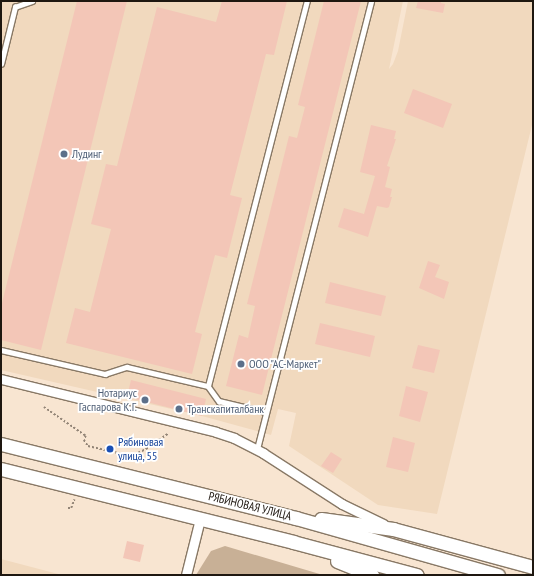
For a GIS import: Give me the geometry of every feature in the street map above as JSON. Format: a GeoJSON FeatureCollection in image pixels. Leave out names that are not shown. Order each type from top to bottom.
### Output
{"type":"FeatureCollection","features":[{"type":"Feature","properties":{"kind":"main road","name":"РЯБИНОВАЯ УЛИЦА"},"geometry":{"type":"LineString","coordinates":[[1,444],[296,518],[498,575]]}},
{"type":"Feature","properties":{"kind":"main road","name":"РЯБИНОВАЯ УЛИЦА"},"geometry":{"type":"LineString","coordinates":[[1,470],[293,542],[417,575]]}},
{"type":"Feature","properties":{"kind":"main road"},"geometry":{"type":"LineString","coordinates":[[296,518],[339,520],[394,529],[533,567]]}},
{"type":"Feature","properties":{"kind":"main road"},"geometry":{"type":"LineString","coordinates":[[293,542],[372,575]]}},
{"type":"Feature","properties":{"kind":"street"},"geometry":{"type":"LineString","coordinates":[[1,379],[216,432],[234,438],[257,449],[342,504],[394,529]]}},
{"type":"Feature","properties":{"kind":"street"},"geometry":{"type":"LineString","coordinates":[[186,575],[200,519]]}},
{"type":"Feature","properties":{"kind":"lane"},"geometry":{"type":"LineString","coordinates":[[1,64],[15,7],[32,1]]}},
{"type":"Feature","properties":{"kind":"lane"},"geometry":{"type":"LineString","coordinates":[[208,386],[307,1]]}},
{"type":"Feature","properties":{"kind":"lane"},"geometry":{"type":"LineString","coordinates":[[257,449],[371,1]]}},
{"type":"Feature","properties":{"kind":"lane"},"geometry":{"type":"LineString","coordinates":[[1,350],[106,374],[127,367],[208,386],[219,402],[266,412]]}},
{"type":"Feature","properties":{"kind":"path"},"geometry":{"type":"LineString","coordinates":[[44,407],[86,436],[83,439],[88,446],[131,456],[146,449],[169,433]]}},
{"type":"Feature","properties":{"kind":"path"},"geometry":{"type":"LineString","coordinates":[[68,508],[71,508],[74,499]]}},
{"type":"Feature","properties":{"kind":"shaded area"},"geometry":{"type":"Polygon","coordinates":[[[1,1],[403,1],[389,69],[393,64],[398,51],[408,1],[533,1],[533,121],[437,514],[378,505],[289,446],[296,413],[278,409],[271,435],[202,416],[1,370],[1,1]]]}},
{"type":"Feature","properties":{"kind":"shaded area"},"geometry":{"type":"Polygon","coordinates":[[[225,546],[323,575],[196,575],[211,551],[225,546]]]}},
{"type":"Feature","properties":{"kind":"shaded area"},"geometry":{"type":"Polygon","coordinates":[[[1,559],[62,575],[2,575],[1,559]]]}},
{"type":"Feature","properties":{"kind":"building","name":"Лудинг"},"geometry":{"type":"Polygon","coordinates":[[[77,1],[127,1],[41,350],[1,340],[1,307],[77,1]]]}},
{"type":"Feature","properties":{"kind":"building"},"geometry":{"type":"Polygon","coordinates":[[[222,1],[287,1],[274,55],[266,54],[230,195],[242,198],[227,258],[215,255],[195,332],[202,334],[192,374],[66,343],[75,308],[90,312],[111,229],[91,224],[106,164],[117,166],[157,7],[216,22],[222,1]]]}},
{"type":"Feature","properties":{"kind":"building"},"geometry":{"type":"Polygon","coordinates":[[[324,1],[361,1],[262,395],[226,386],[239,335],[248,338],[255,306],[247,304],[289,136],[297,138],[305,107],[298,105],[324,1]]]}},
{"type":"Feature","properties":{"kind":"building"},"geometry":{"type":"Polygon","coordinates":[[[418,1],[441,1],[441,3],[445,4],[443,13],[416,8],[418,1]]]}},
{"type":"Feature","properties":{"kind":"building"},"geometry":{"type":"Polygon","coordinates":[[[413,89],[452,104],[443,128],[404,113],[413,89]]]}},
{"type":"Feature","properties":{"kind":"building"},"geometry":{"type":"Polygon","coordinates":[[[371,125],[396,131],[394,139],[396,139],[387,166],[390,167],[385,187],[392,189],[390,197],[392,197],[389,207],[377,206],[368,237],[338,227],[344,208],[364,214],[375,176],[360,172],[371,125]]]}},
{"type":"Feature","properties":{"kind":"building"},"geometry":{"type":"Polygon","coordinates":[[[428,261],[440,265],[435,277],[449,282],[444,299],[419,288],[428,261]]]}},
{"type":"Feature","properties":{"kind":"building"},"geometry":{"type":"Polygon","coordinates":[[[330,282],[386,296],[381,316],[325,303],[330,282]]]}},
{"type":"Feature","properties":{"kind":"building"},"geometry":{"type":"Polygon","coordinates":[[[320,323],[375,336],[370,357],[315,344],[320,323]]]}},
{"type":"Feature","properties":{"kind":"building"},"geometry":{"type":"Polygon","coordinates":[[[418,345],[440,350],[434,373],[412,368],[418,345]]]}},
{"type":"Feature","properties":{"kind":"building"},"geometry":{"type":"Polygon","coordinates":[[[131,380],[206,399],[202,416],[127,397],[131,380]]]}},
{"type":"Feature","properties":{"kind":"building"},"geometry":{"type":"Polygon","coordinates":[[[406,386],[428,392],[420,422],[399,416],[406,386]]]}},
{"type":"Feature","properties":{"kind":"building"},"geometry":{"type":"Polygon","coordinates":[[[393,437],[415,443],[408,472],[386,467],[393,437]]]}},
{"type":"Feature","properties":{"kind":"building"},"geometry":{"type":"Polygon","coordinates":[[[331,452],[342,459],[333,473],[321,466],[331,452]]]}},
{"type":"Feature","properties":{"kind":"building"},"geometry":{"type":"Polygon","coordinates":[[[127,541],[144,545],[140,562],[123,558],[127,541]]]}},
{"type":"Feature","properties":{"kind":"place","name":"Лудинг"},"geometry":{"type":"Point","coordinates":[64,154]}},
{"type":"Feature","properties":{"kind":"place","name":"ООО \"АС-Маркет\""},"geometry":{"type":"Point","coordinates":[241,364]}},
{"type":"Feature","properties":{"kind":"place","name":"Нотариус Гаспарова К.Г."},"geometry":{"type":"Point","coordinates":[145,400]}},
{"type":"Feature","properties":{"kind":"place","name":"Транскапиталбанк"},"geometry":{"type":"Point","coordinates":[179,409]}},
{"type":"Feature","properties":{"kind":"place","name":"Рябиновая улица, 55"},"geometry":{"type":"Point","coordinates":[110,449]}}]}
